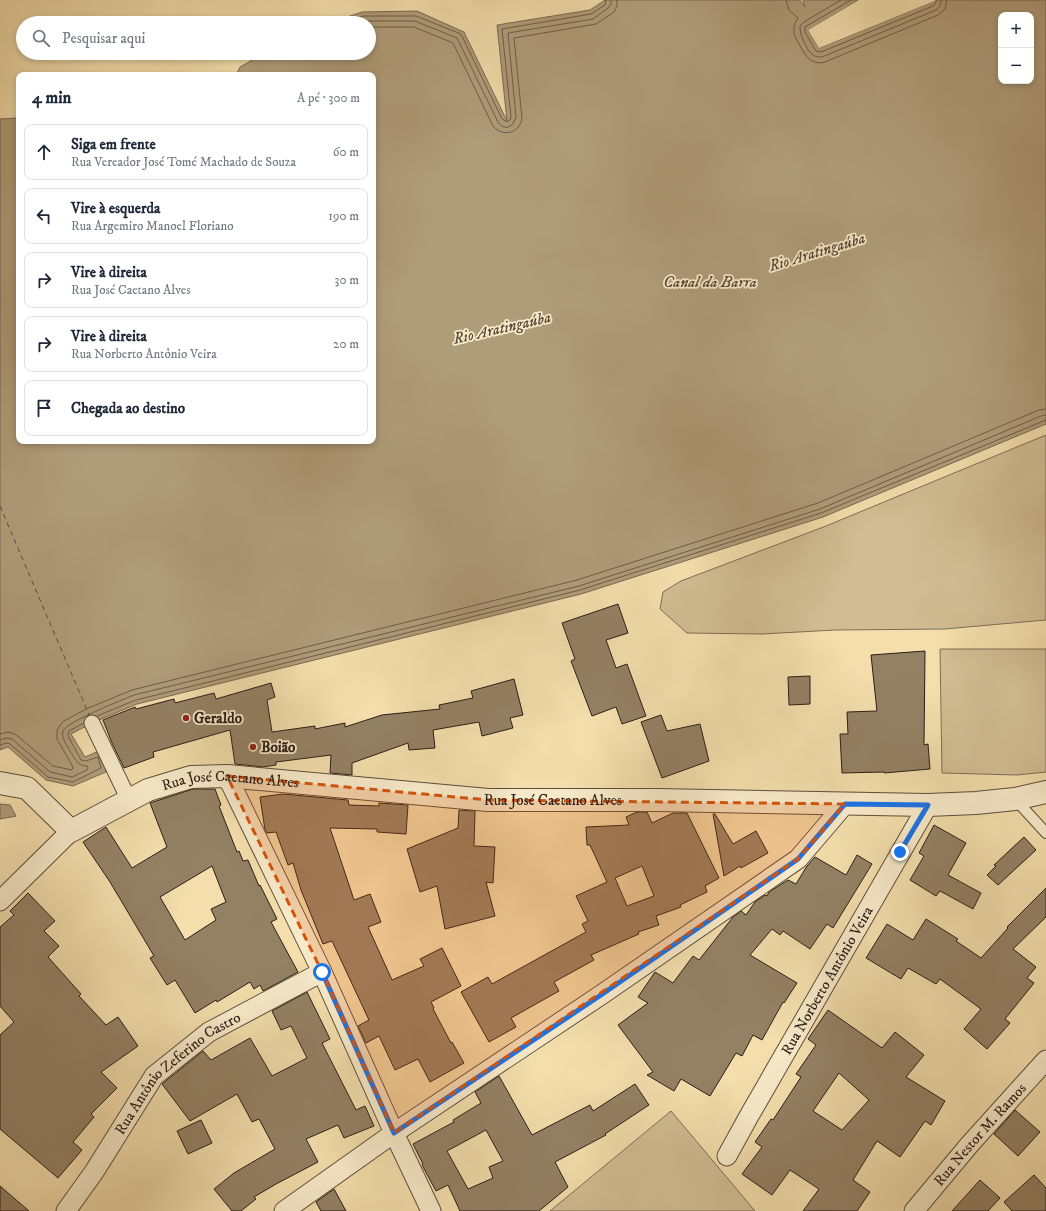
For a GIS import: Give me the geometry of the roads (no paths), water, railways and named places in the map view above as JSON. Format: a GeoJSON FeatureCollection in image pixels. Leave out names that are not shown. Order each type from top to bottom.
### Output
{"type":"FeatureCollection","features":[{"type":"Feature","properties":{"kind":"street"},"geometry":{"type":"LineString","coordinates":[[92,723],[129,800]]}},
{"type":"Feature","properties":{"kind":"street"},"geometry":{"type":"LineString","coordinates":[[227,776],[322,972],[394,1133],[431,1211]]}},
{"type":"Feature","properties":{"kind":"street","name":"Rua José Caetano Alves"},"geometry":{"type":"LineString","coordinates":[[71,830],[148,790],[191,777],[227,776],[488,800],[658,800],[928,805],[976,803],[1015,799],[1046,792]]}},
{"type":"Feature","properties":{"kind":"street"},"geometry":{"type":"LineString","coordinates":[[0,783],[27,788],[71,830],[0,901]]}},
{"type":"Feature","properties":{"kind":"street"},"geometry":{"type":"LineString","coordinates":[[284,1211],[394,1133],[601,995],[798,859],[845,804]]}},
{"type":"Feature","properties":{"kind":"street","name":"Rua Norberto Antônio Veira"},"geometry":{"type":"LineString","coordinates":[[727,1156],[928,805]]}},
{"type":"Feature","properties":{"kind":"street","name":"Rua Antônio Zeferino Castro"},"geometry":{"type":"LineString","coordinates":[[66,1211],[94,1172],[154,1076],[209,1032],[322,972]]}},
{"type":"Feature","properties":{"kind":"street","name":"Rua Nestor M. Ramos"},"geometry":{"type":"LineString","coordinates":[[914,1211],[970,1144],[1046,1060]]}},
{"type":"Feature","properties":{"kind":"lane"},"geometry":{"type":"LineString","coordinates":[[1015,799],[1046,833]]}},
{"type":"Feature","properties":{"kind":"water","name":"Canal da Barra"},"geometry":{"type":"Polygon","coordinates":[[[605,0],[800,0],[805,7],[803,0],[859,0],[808,30],[819,48],[937,0],[1046,0],[1046,424],[823,517],[581,594],[137,704],[92,723],[71,734],[85,757],[101,750],[106,772],[73,786],[46,780],[8,747],[0,750],[0,119],[16,118],[16,444],[376,444],[376,72],[238,72],[240,67],[252,60],[376,60],[376,16],[350,16],[362,12],[417,11],[464,32],[507,121],[497,25],[590,10],[605,0]]]}},
{"type":"Feature","properties":{"kind":"water"},"geometry":{"type":"Polygon","coordinates":[[[0,804],[10,805],[16,816],[0,819],[0,804]]]}},
{"type":"Feature","properties":{"kind":"place","name":"Geraldo"},"geometry":{"type":"Point","coordinates":[186,718]}},
{"type":"Feature","properties":{"kind":"place","name":"Boião"},"geometry":{"type":"Point","coordinates":[253,747]}},
{"type":"Feature","properties":{"kind":"water label","name":"Rio Aratingaúba"},"geometry":{"type":"Point","coordinates":[817,252]}},
{"type":"Feature","properties":{"kind":"water label","name":"Rio Aratingaúba"},"geometry":{"type":"Point","coordinates":[502,328]}}]}
